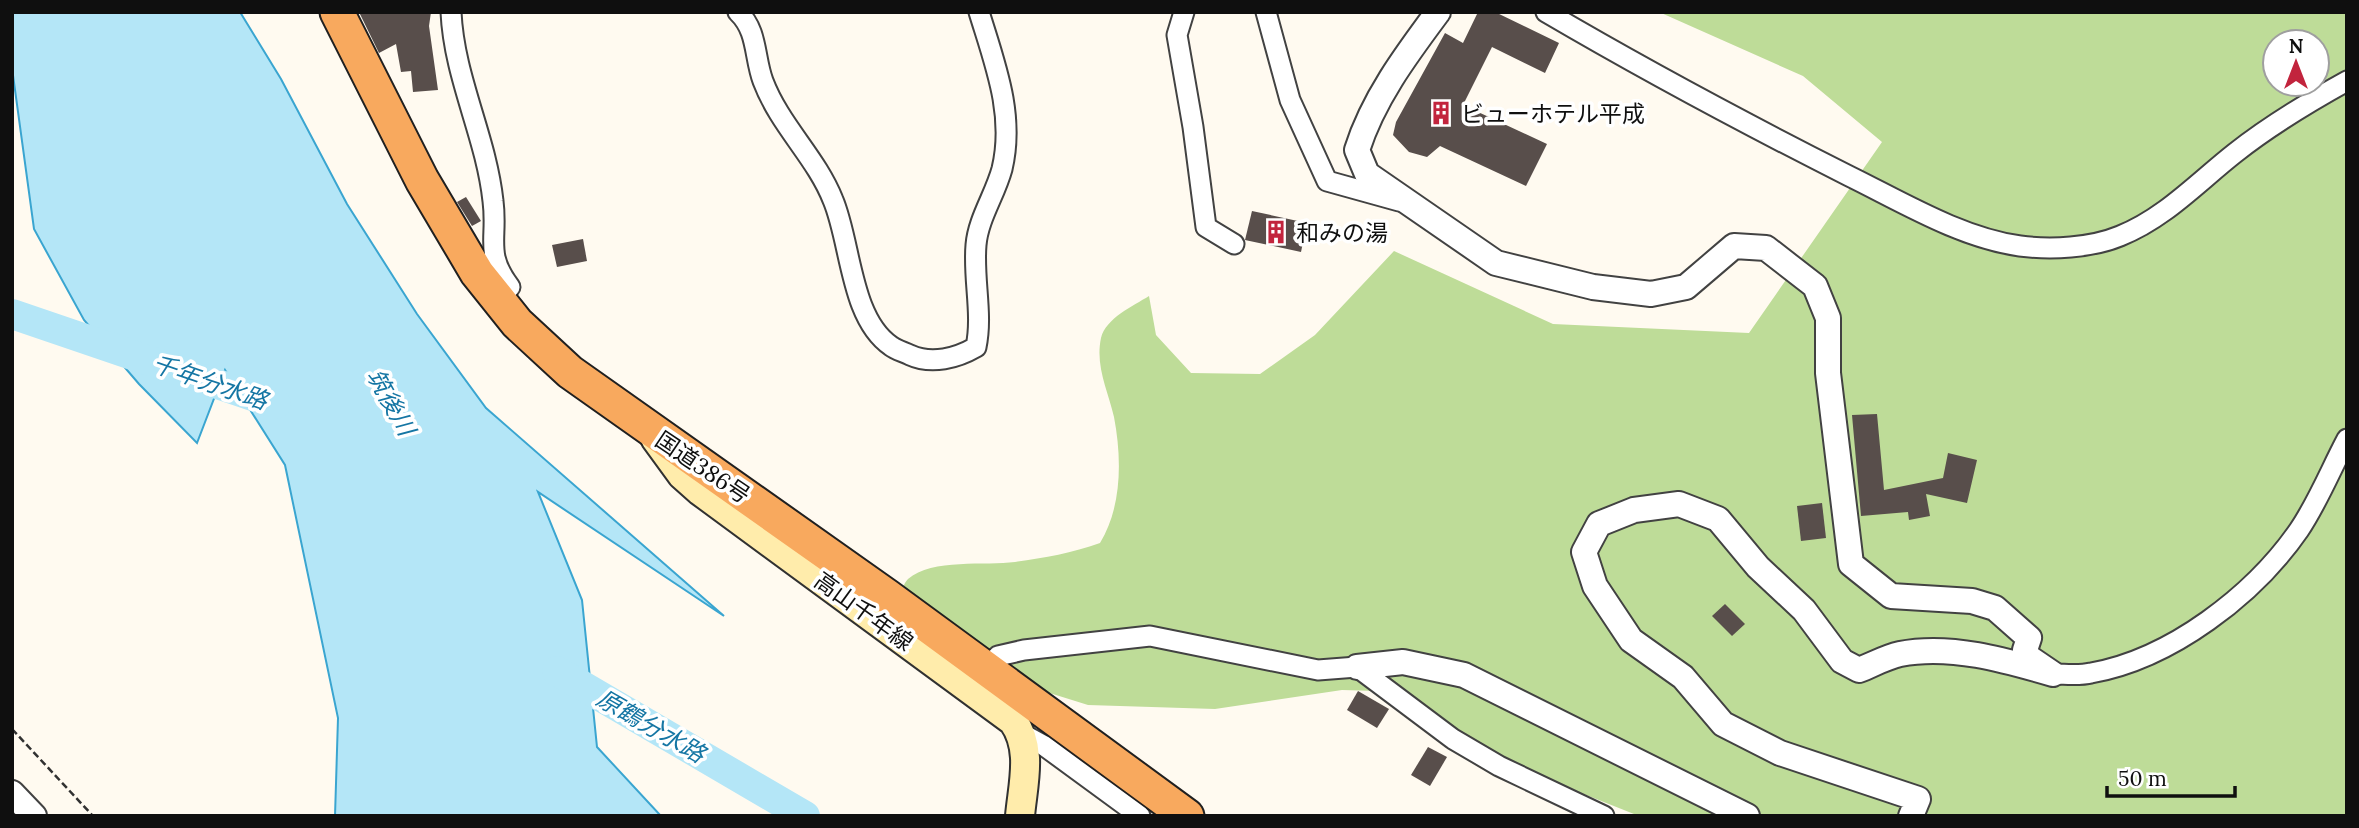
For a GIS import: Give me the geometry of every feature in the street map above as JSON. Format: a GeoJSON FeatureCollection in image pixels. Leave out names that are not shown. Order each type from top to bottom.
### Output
{"type":"FeatureCollection","features":[{"type":"Feature","properties":{"kind":"highway","name":"国道386号"},"geometry":{"type":"LineString","coordinates":[[337,12],[422,180],[477,273],[517,323],[570,372],[876,589],[1186,816]]}},
{"type":"Feature","properties":{"kind":"main road","name":"高山千年線"},"geometry":{"type":"LineString","coordinates":[[649,429],[682,475],[700,491],[999,708],[1024,741]]}},
{"type":"Feature","properties":{"kind":"main road"},"geometry":{"type":"LineString","coordinates":[[1020,816],[1024,741]]}},
{"type":"Feature","properties":{"kind":"street"},"geometry":{"type":"LineString","coordinates":[[451,12],[460,76],[493,197],[493,258],[497,270],[510,287],[498,300]]}},
{"type":"Feature","properties":{"kind":"street"},"geometry":{"type":"LineString","coordinates":[[738,12],[753,33],[762,79],[783,124],[832,197],[860,299],[875,328],[890,346],[917,358],[937,359],[960,356],[976,347],[979,331],[974,286],[976,242],[1001,171],[1008,138],[1006,106],[979,12]]}},
{"type":"Feature","properties":{"kind":"street"},"geometry":{"type":"LineString","coordinates":[[1184,12],[1177,35],[1194,127],[1206,227],[1234,244]]}},
{"type":"Feature","properties":{"kind":"street"},"geometry":{"type":"LineString","coordinates":[[1266,12],[1290,100],[1327,181],[1410,204]]}},
{"type":"Feature","properties":{"kind":"street"},"geometry":{"type":"LineString","coordinates":[[1438,12],[1410,49],[1367,118],[1357,150],[1367,174],[1496,263],[1593,287],[1651,295],[1686,287],[1734,246],[1766,248],[1815,286],[1828,318],[1828,373],[1851,564],[1891,596],[1972,601],[1995,608],[2029,638],[2025,650],[2028,657],[2053,674]]}},
{"type":"Feature","properties":{"kind":"street"},"geometry":{"type":"LineString","coordinates":[[1546,12],[1712,106],[1910,206],[1978,235],[2020,246],[2081,246],[2119,237],[2150,221],[2201,184],[2236,152],[2347,81]]}},
{"type":"Feature","properties":{"kind":"street"},"geometry":{"type":"LineString","coordinates":[[1910,816],[1918,799],[1780,753],[1723,724],[1683,677],[1631,640],[1595,586],[1584,552],[1599,524],[1634,510],[1679,503],[1718,519],[1758,567],[1804,610],[1842,662],[1859,670],[1898,654],[1935,651],[2001,659],[2053,674],[2091,674],[2138,658],[2196,629],[2234,604],[2276,562],[2301,527],[2347,439]]}},
{"type":"Feature","properties":{"kind":"street"},"geometry":{"type":"LineString","coordinates":[[985,671],[998,656],[1024,650],[1150,636],[1318,670],[1403,662],[1464,675],[1747,816]]}},
{"type":"Feature","properties":{"kind":"street"},"geometry":{"type":"LineString","coordinates":[[1357,667],[1453,739],[1499,766],[1604,816]]}},
{"type":"Feature","properties":{"kind":"street"},"geometry":{"type":"LineString","coordinates":[[1024,741],[1043,745],[1140,816]]}},
{"type":"Feature","properties":{"kind":"street"},"geometry":{"type":"LineString","coordinates":[[12,793],[34,816]]}},
{"type":"Feature","properties":{"kind":"path"},"geometry":{"type":"LineString","coordinates":[[12,729],[93,816]]}},
{"type":"Feature","properties":{"kind":"green space"},"geometry":{"type":"Polygon","coordinates":[[[1659,12],[2347,12],[2347,816],[1639,816],[1551,781],[1377,691],[1342,690],[1215,709],[1088,705],[998,677],[898,598],[908,579],[931,568],[1026,560],[1100,543],[1113,514],[1119,466],[1114,417],[1101,368],[1101,338],[1108,324],[1149,296],[1156,335],[1191,373],[1260,374],[1315,335],[1394,251],[1553,324],[1749,333],[1882,142],[1803,76],[1659,12]]]}},
{"type":"Feature","properties":{"kind":"water","name":"筑後川"},"geometry":{"type":"Polygon","coordinates":[[[12,12],[240,12],[281,79],[347,204],[417,314],[486,408],[724,616],[538,492],[582,600],[597,747],[661,816],[335,816],[338,718],[285,465],[225,370],[197,443],[139,384],[84,320],[34,229],[12,68],[12,12]]]}},
{"type":"Feature","properties":{"kind":"building"},"geometry":{"type":"Polygon","coordinates":[[[359,12],[431,12],[429,26],[438,90],[413,92],[411,71],[401,72],[396,44],[379,53],[359,12]]]}},
{"type":"Feature","properties":{"kind":"building","name":"ビューホテル平成"},"geometry":{"type":"Polygon","coordinates":[[[1478,12],[1495,12],[1559,43],[1545,73],[1492,47],[1463,105],[1547,144],[1526,186],[1440,146],[1427,157],[1409,152],[1393,135],[1396,122],[1445,33],[1463,43],[1478,12]]]}},
{"type":"Feature","properties":{"kind":"building"},"geometry":{"type":"Polygon","coordinates":[[[466,197],[481,221],[472,226],[457,202],[466,197]]]}},
{"type":"Feature","properties":{"kind":"building","name":"和みの湯"},"geometry":{"type":"Polygon","coordinates":[[[1252,211],[1307,223],[1301,252],[1245,240],[1252,211]]]}},
{"type":"Feature","properties":{"kind":"building"},"geometry":{"type":"Polygon","coordinates":[[[583,239],[587,261],[557,267],[552,245],[583,239]]]}},
{"type":"Feature","properties":{"kind":"building"},"geometry":{"type":"Polygon","coordinates":[[[1877,414],[1884,490],[1943,478],[1948,453],[1977,460],[1967,503],[1926,494],[1930,516],[1909,520],[1908,512],[1861,516],[1852,415],[1877,414]]]}},
{"type":"Feature","properties":{"kind":"building"},"geometry":{"type":"Polygon","coordinates":[[[1822,503],[1826,538],[1801,541],[1797,506],[1822,503]]]}},
{"type":"Feature","properties":{"kind":"building"},"geometry":{"type":"Polygon","coordinates":[[[1725,604],[1745,624],[1732,636],[1712,616],[1725,604]]]}},
{"type":"Feature","properties":{"kind":"building"},"geometry":{"type":"Polygon","coordinates":[[[1358,691],[1389,709],[1377,728],[1347,710],[1358,691]]]}},
{"type":"Feature","properties":{"kind":"building"},"geometry":{"type":"Polygon","coordinates":[[[1428,747],[1447,757],[1430,786],[1411,775],[1428,747]]]}},
{"type":"Feature","properties":{"kind":"waterway","name":"千年分水路"},"geometry":{"type":"LineString","coordinates":[[12,314],[276,404]]}},
{"type":"Feature","properties":{"kind":"waterway","name":"原鶴分水路"},"geometry":{"type":"LineString","coordinates":[[557,671],[805,816]]}},
{"type":"Feature","properties":{"kind":"place","name":"ビューホテル平成"},"geometry":{"type":"Point","coordinates":[1441,113]}},
{"type":"Feature","properties":{"kind":"place","name":"和みの湯"},"geometry":{"type":"Point","coordinates":[1276,232]}}]}
